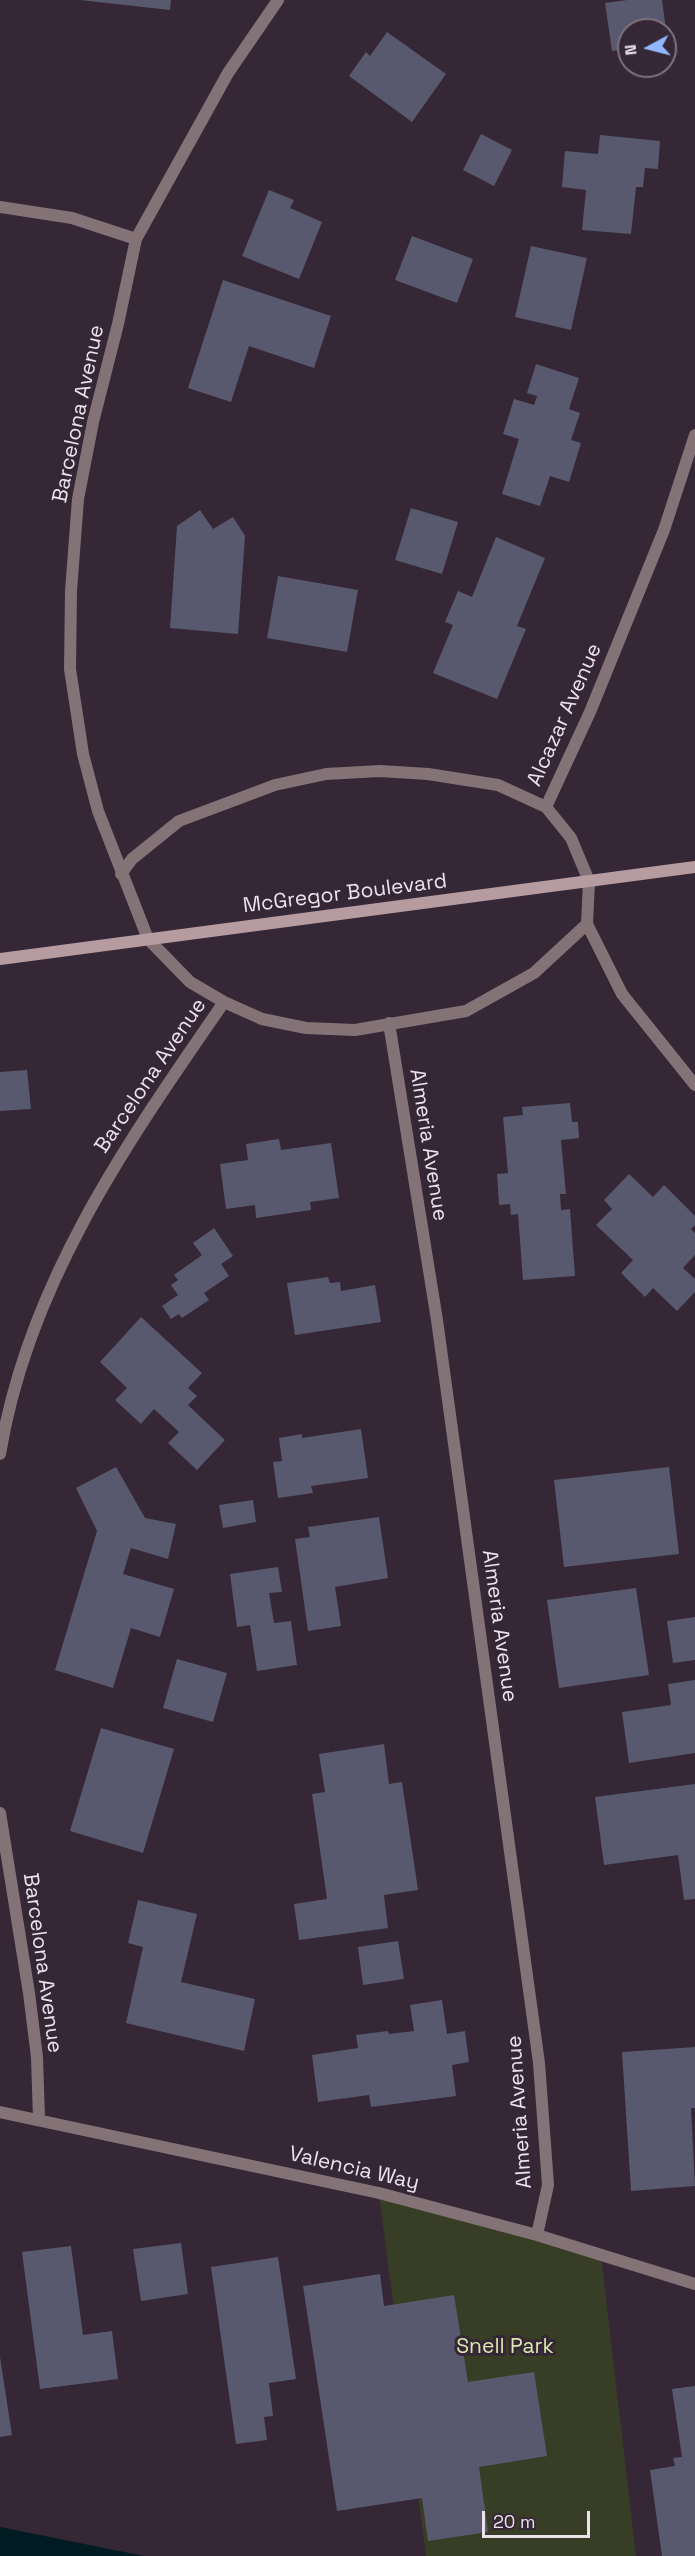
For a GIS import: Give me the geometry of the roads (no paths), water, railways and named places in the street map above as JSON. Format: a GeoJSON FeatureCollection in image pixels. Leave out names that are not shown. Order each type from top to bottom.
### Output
{"type":"FeatureCollection","features":[{"type":"Feature","properties":{"kind":"main road","name":"McGregor Boulevard"},"geometry":{"type":"LineString","coordinates":[[0,959],[695,867]]}},
{"type":"Feature","properties":{"kind":"street","name":"Barcelona Avenue"},"geometry":{"type":"LineString","coordinates":[[0,1454],[24,1357],[50,1290],[87,1211],[137,1127],[224,1002],[190,982],[148,939],[121,874],[98,811],[83,754],[70,669],[71,591],[78,499],[93,422],[118,324],[136,239],[228,74],[278,0]]}},
{"type":"Feature","properties":{"kind":"street"},"geometry":{"type":"LineString","coordinates":[[0,207],[72,219],[136,239]]}},
{"type":"Feature","properties":{"kind":"street","name":"Alcazar Avenue"},"geometry":{"type":"LineString","coordinates":[[695,435],[664,530],[590,712],[546,807],[571,838],[589,881],[587,924],[622,994],[695,1085]]}},
{"type":"Feature","properties":{"kind":"street"},"geometry":{"type":"LineString","coordinates":[[121,874],[132,859],[179,821],[274,785],[326,774],[380,771],[428,774],[498,785],[546,807]]}},
{"type":"Feature","properties":{"kind":"street"},"geometry":{"type":"LineString","coordinates":[[224,1002],[262,1019],[306,1028],[355,1030],[466,1011],[534,973],[587,924]]}},
{"type":"Feature","properties":{"kind":"street","name":"Almeria Avenue"},"geometry":{"type":"LineString","coordinates":[[389,1023],[437,1320],[539,2062],[548,2185],[537,2235]]}},
{"type":"Feature","properties":{"kind":"street","name":"Barcelona Avenue"},"geometry":{"type":"LineString","coordinates":[[0,1813],[29,1993],[37,2057],[39,2119]]}},
{"type":"Feature","properties":{"kind":"street","name":"Valencia Way"},"geometry":{"type":"LineString","coordinates":[[0,2112],[379,2193],[537,2235],[695,2284]]}},
{"type":"Feature","properties":{"kind":"park label","name":"Snell Park"},"geometry":{"type":"Point","coordinates":[505,2347]}}]}
